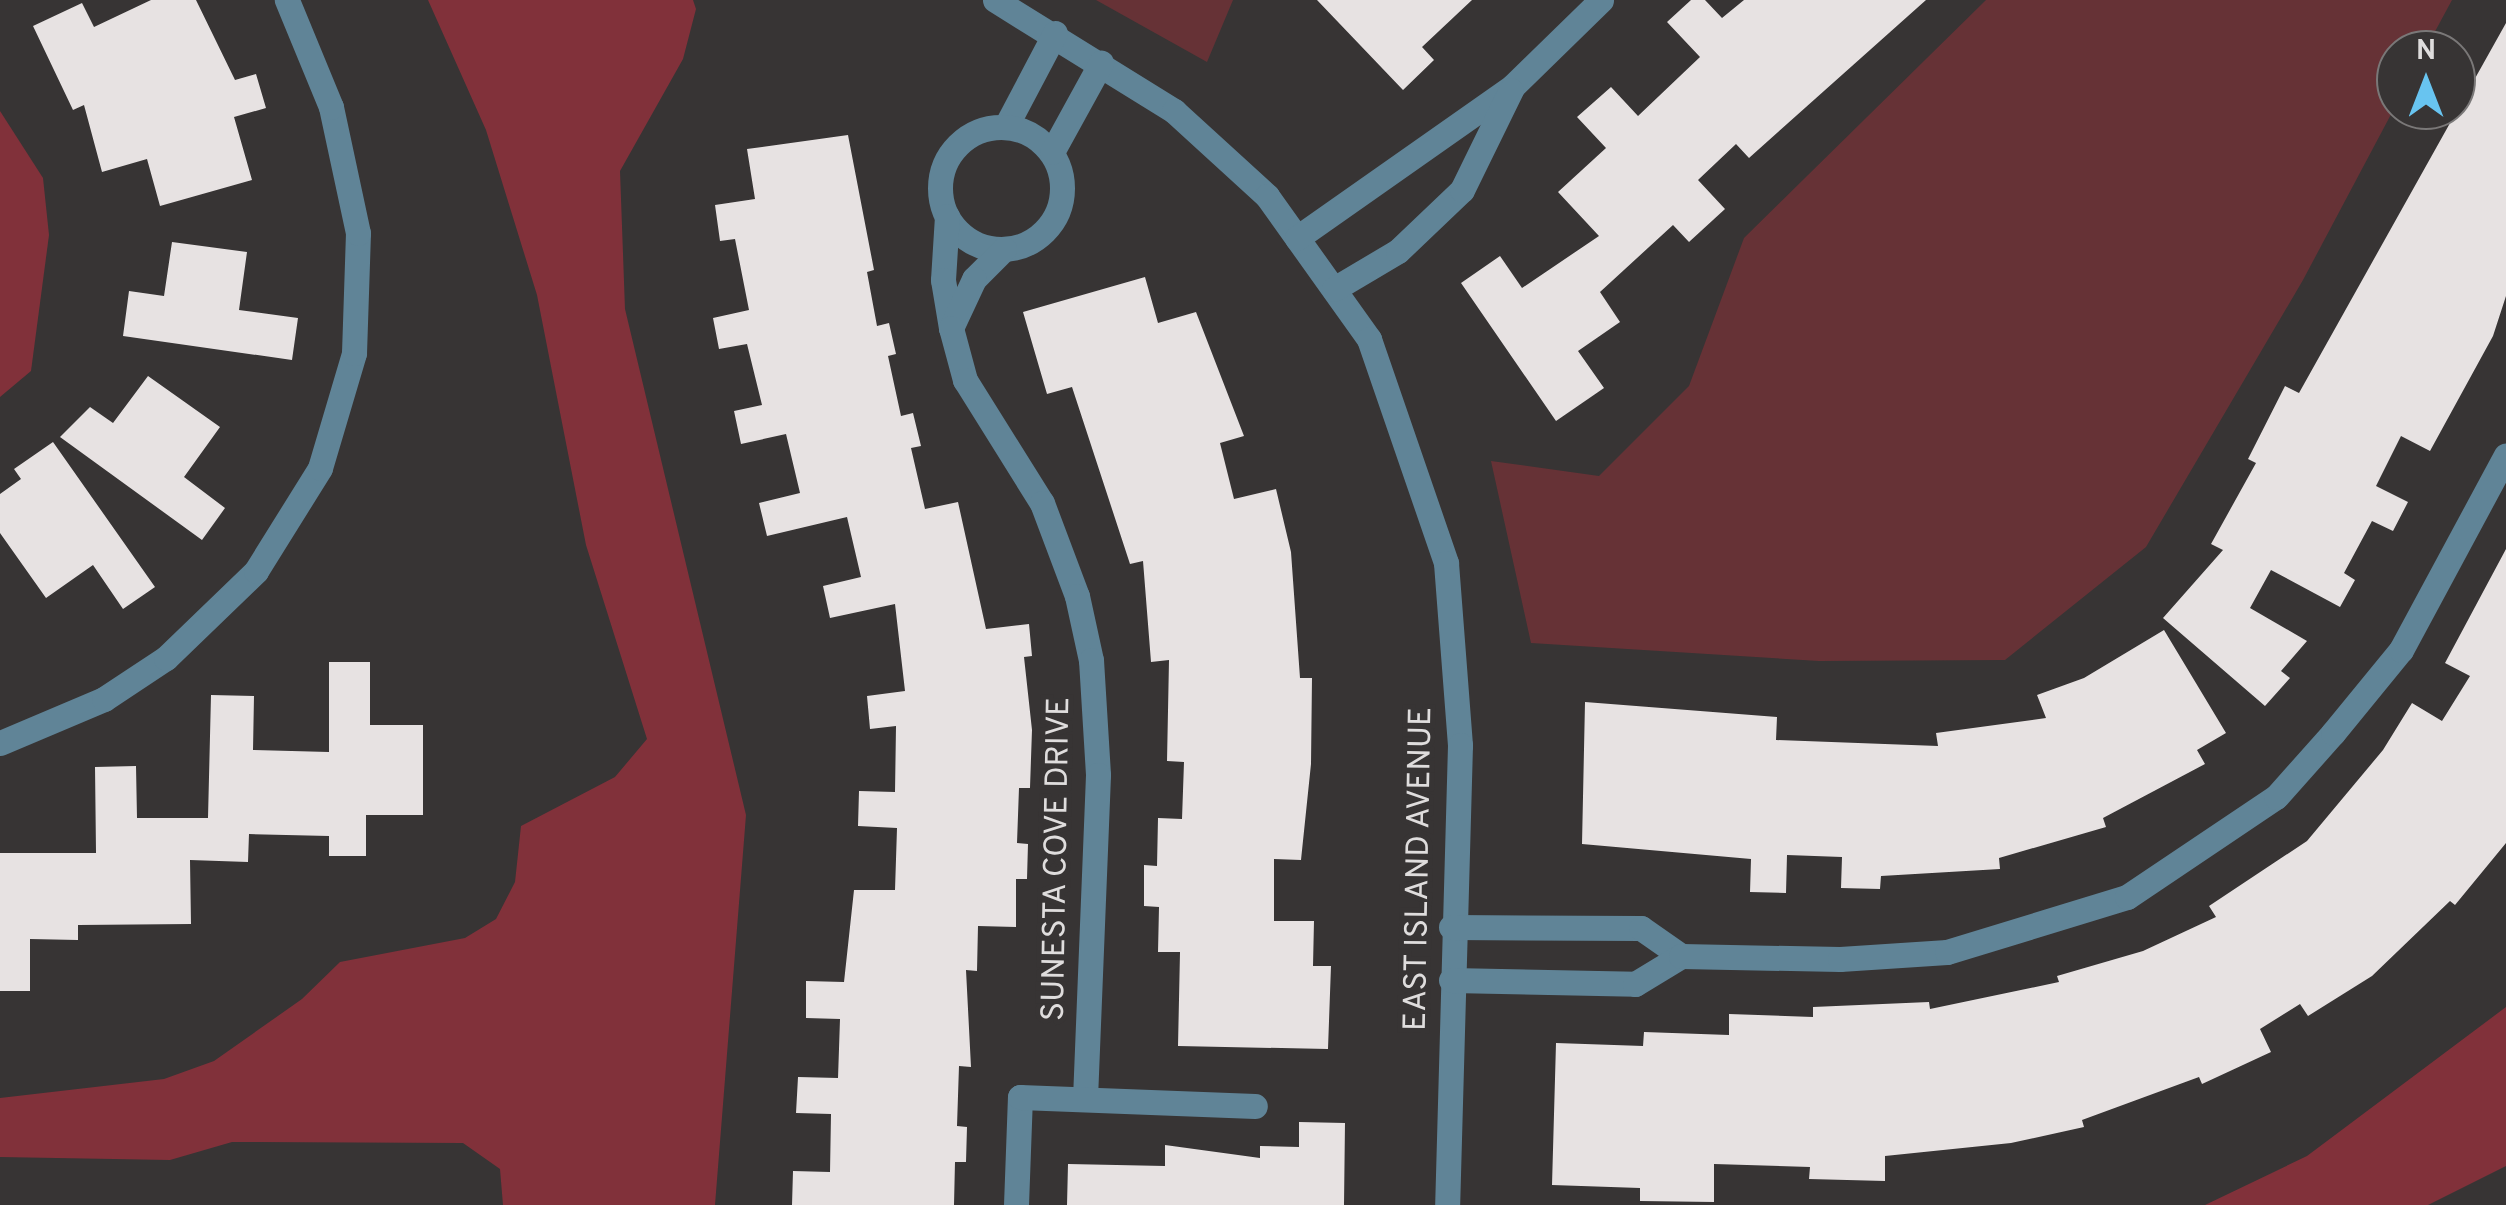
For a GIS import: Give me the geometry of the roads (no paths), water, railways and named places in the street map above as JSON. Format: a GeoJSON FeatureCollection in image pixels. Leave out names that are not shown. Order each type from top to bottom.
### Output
{"type":"FeatureCollection","features":[{"type":"Feature","properties":{"kind":"street"},"geometry":{"type":"LineString","coordinates":[[0,743],[104,699],[166,658],[256,570],[320,468],[354,353],[358,233],[331,108],[287,0]]}},
{"type":"Feature","properties":{"kind":"street","name":"EAST ISLAND AVENUE"},"geometry":{"type":"LineString","coordinates":[[996,0],[1056,33],[1174,111],[1267,196],[1369,339],[1446,563],[1460,744],[1451,927],[1447,1205]]}},
{"type":"Feature","properties":{"kind":"street"},"geometry":{"type":"LineString","coordinates":[[1298,238],[1513,86],[1601,0]]}},
{"type":"Feature","properties":{"kind":"street"},"geometry":{"type":"LineString","coordinates":[[1006,126],[1056,33]]}},
{"type":"Feature","properties":{"kind":"street"},"geometry":{"type":"LineString","coordinates":[[1052,152],[1101,63]]}},
{"type":"Feature","properties":{"kind":"street"},"geometry":{"type":"LineString","coordinates":[[1334,289],[1398,251],[1462,190],[1513,86]]}},
{"type":"Feature","properties":{"kind":"street"},"geometry":{"type":"LineString","coordinates":[[1006,126],[1027,132],[1052,152],[1063,193],[1055,219],[1025,245],[1004,250],[983,247],[946,216],[939,188],[948,155],[982,129],[1006,126]]}},
{"type":"Feature","properties":{"kind":"street","name":"SUNESTA COVE DRIVE"},"geometry":{"type":"LineString","coordinates":[[946,216],[942,280],[965,380],[1042,504],[1076,596],[1091,660],[1098,775],[1085,1099]]}},
{"type":"Feature","properties":{"kind":"street"},"geometry":{"type":"LineString","coordinates":[[950,328],[974,279],[1004,250]]}},
{"type":"Feature","properties":{"kind":"street"},"geometry":{"type":"LineString","coordinates":[[1450,980],[1635,984],[1682,956],[1840,959],[1947,952],[2127,897],[2276,797],[2334,733],[2401,650],[2506,455]]}},
{"type":"Feature","properties":{"kind":"street"},"geometry":{"type":"LineString","coordinates":[[1451,927],[1641,928],[1682,956]]}},
{"type":"Feature","properties":{"kind":"street"},"geometry":{"type":"LineString","coordinates":[[1016,1205],[1020,1097],[1255,1106]]}}]}
